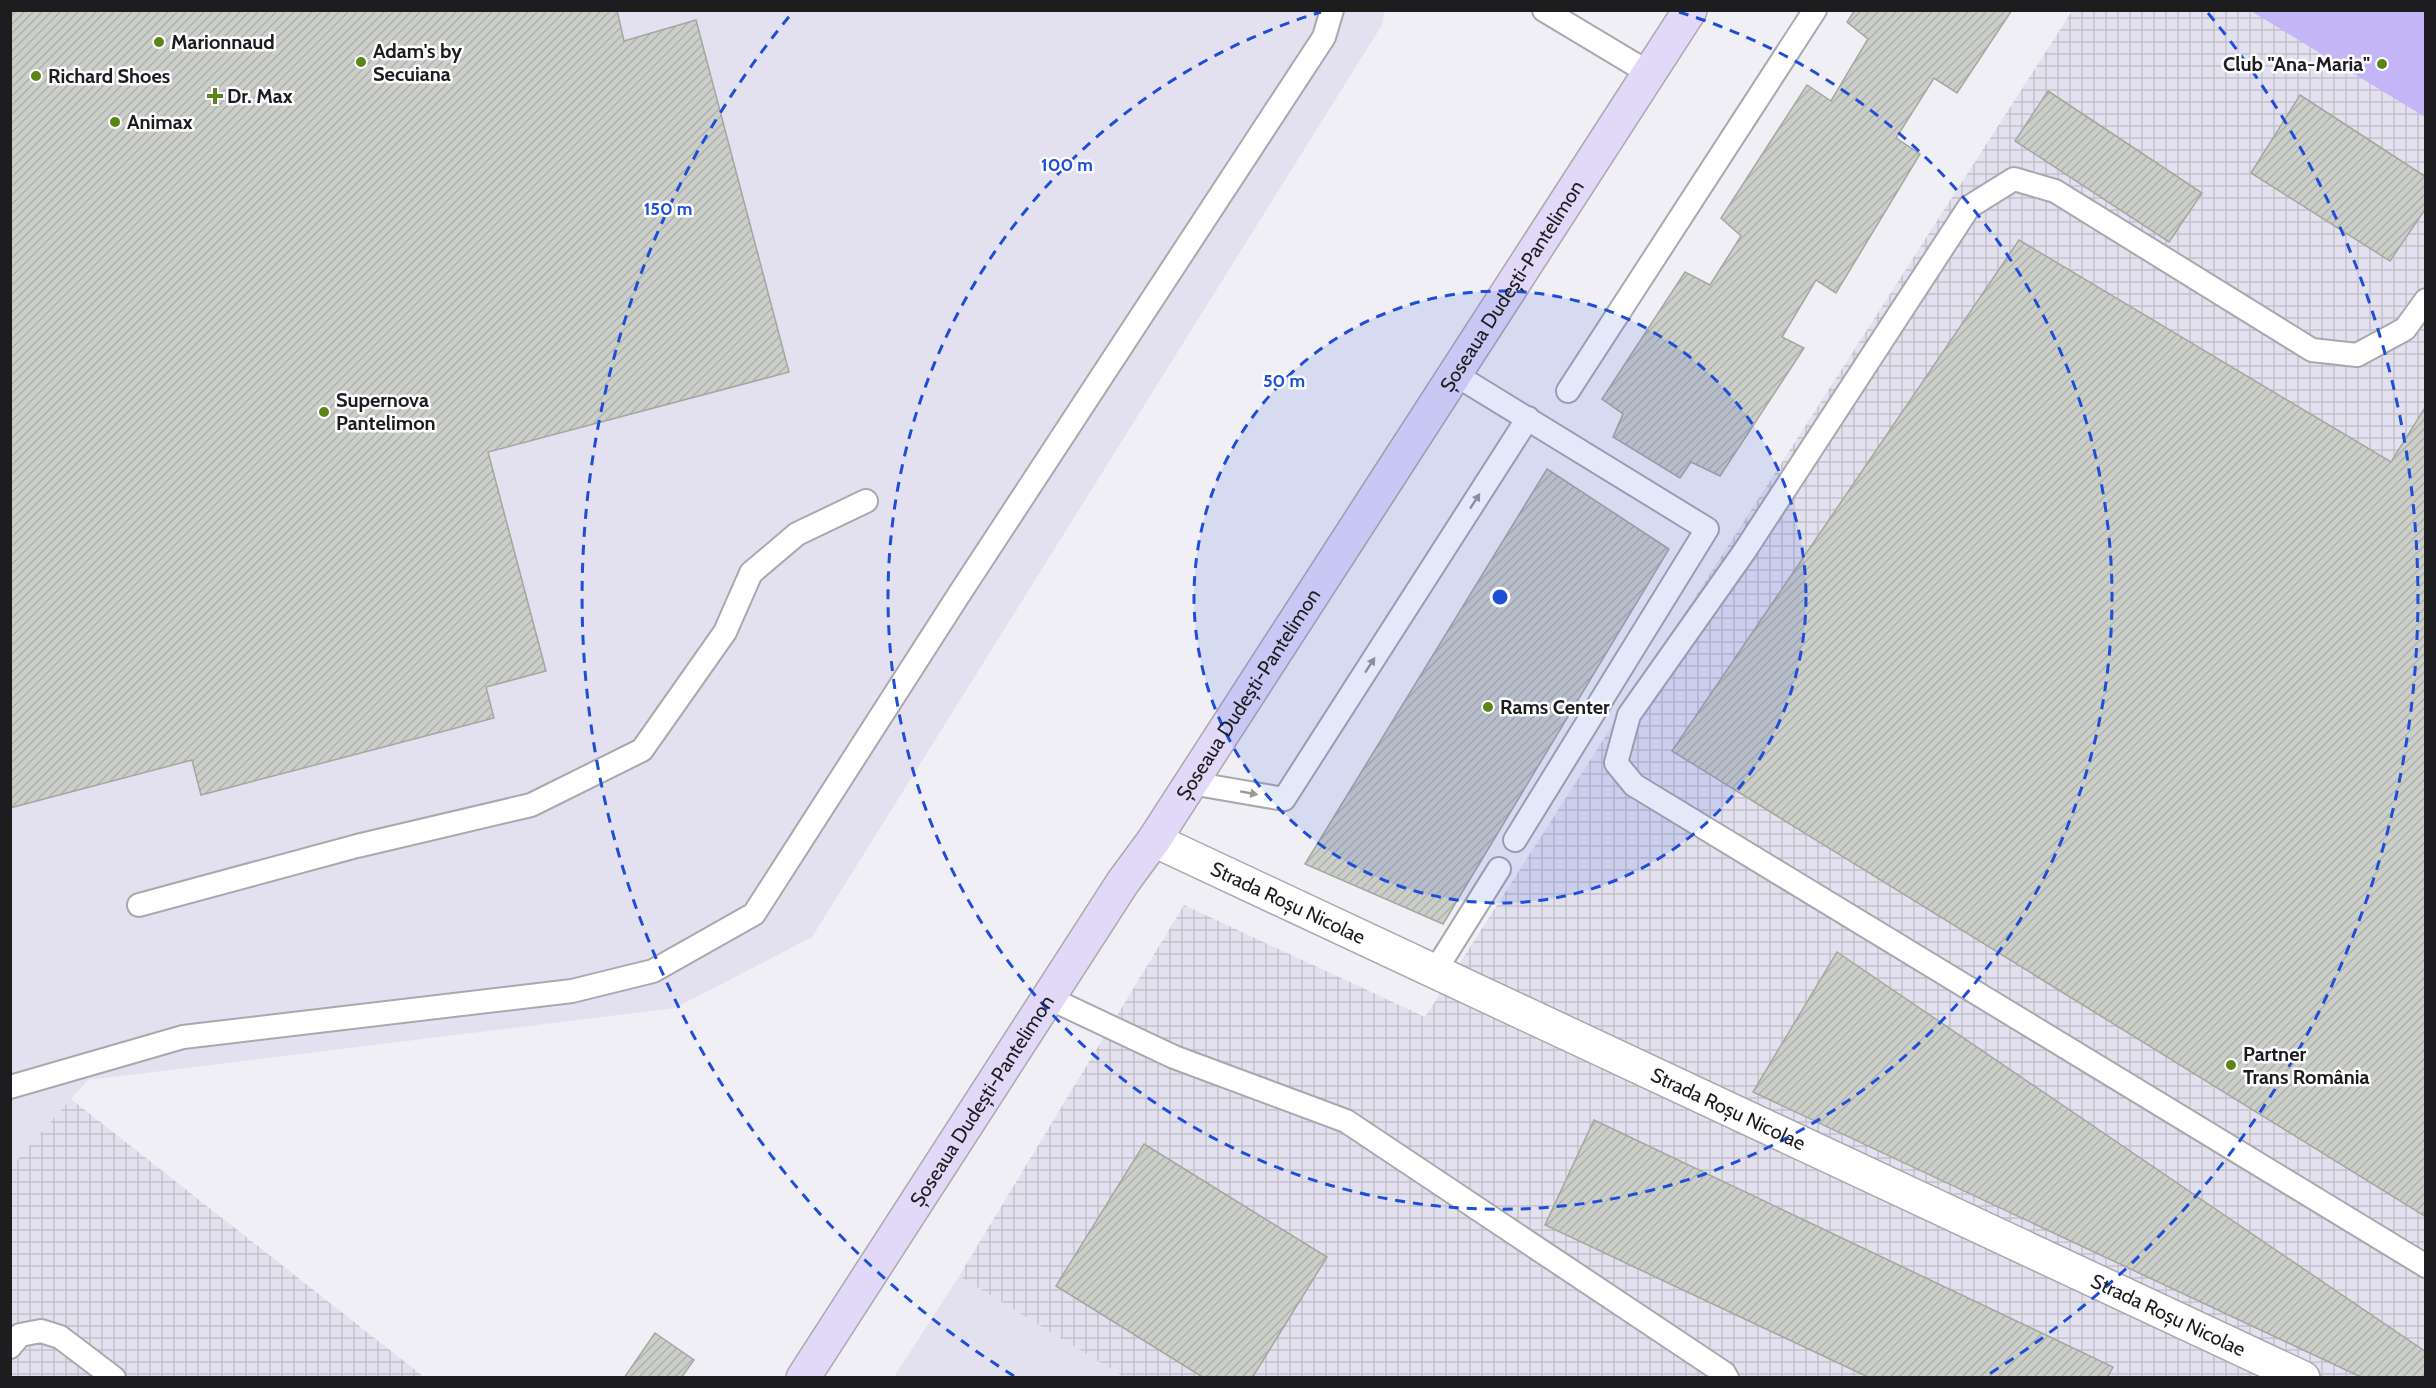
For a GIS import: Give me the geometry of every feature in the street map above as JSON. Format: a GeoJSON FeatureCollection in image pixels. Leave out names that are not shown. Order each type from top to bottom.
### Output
{"type":"FeatureCollection","features":[{"type":"Feature","properties":{"kind":"street","name":"Șoseaua Dudești-Pantelimon"},"geometry":{"type":"LineString","coordinates":[[803,1377],[1123,882],[1154,840],[1456,375],[1690,10]]}},
{"type":"Feature","properties":{"kind":"street","name":"Strada Roșu Nicolae"},"geometry":{"type":"LineString","coordinates":[[1154,840],[2303,1377]]}},
{"type":"Feature","properties":{"kind":"lane"},"geometry":{"type":"LineString","coordinates":[[10,1087],[183,1038],[572,991],[653,971],[754,914],[965,586],[1324,37],[1332,10]]}},
{"type":"Feature","properties":{"kind":"lane"},"geometry":{"type":"LineString","coordinates":[[1544,10],[1650,74]]}},
{"type":"Feature","properties":{"kind":"lane"},"geometry":{"type":"LineString","coordinates":[[1568,390],[1815,10]]}},
{"type":"Feature","properties":{"kind":"lane"},"geometry":{"type":"LineString","coordinates":[[2426,300],[2405,329],[2357,355],[2312,350],[2055,191],[2014,179],[1969,207],[1744,552],[1629,715],[1616,763],[1634,785],[2426,1266]]}},
{"type":"Feature","properties":{"kind":"lane"},"geometry":{"type":"LineString","coordinates":[[1456,375],[1707,529],[1515,840]]}},
{"type":"Feature","properties":{"kind":"lane"},"geometry":{"type":"LineString","coordinates":[[1191,783],[1284,799],[1528,418]]}},
{"type":"Feature","properties":{"kind":"lane"},"geometry":{"type":"LineString","coordinates":[[139,906],[357,846],[531,805],[642,750],[725,632],[751,573],[798,534],[866,501]]}},
{"type":"Feature","properties":{"kind":"lane"},"geometry":{"type":"LineString","coordinates":[[1435,971],[1499,869]]}},
{"type":"Feature","properties":{"kind":"lane"},"geometry":{"type":"LineString","coordinates":[[1048,998],[1174,1057],[1346,1121],[1727,1377]]}},
{"type":"Feature","properties":{"kind":"lane"},"geometry":{"type":"LineString","coordinates":[[10,1347],[20,1335],[42,1331],[60,1337],[114,1377]]}},
{"type":"Feature","properties":{"kind":"shaded area"},"geometry":{"type":"Polygon","coordinates":[[[11,11],[1384,11],[1382,25],[812,937],[675,1008],[88,1080],[11,1167],[11,11]]]}},
{"type":"Feature","properties":{"kind":"shaded area"},"geometry":{"type":"Polygon","coordinates":[[[2072,11],[2425,11],[2425,1377],[1124,1377],[959,1276],[1184,905],[1425,1017],[2072,11]]]}},
{"type":"Feature","properties":{"kind":"shaded area","name":"Club \"Ana-Maria\""},"geometry":{"type":"Polygon","coordinates":[[[2251,11],[2425,11],[2425,117],[2251,11]]]}},
{"type":"Feature","properties":{"kind":"shaded area"},"geometry":{"type":"Polygon","coordinates":[[[71,1099],[424,1377],[11,1378],[11,1167],[71,1099]]]}},
{"type":"Feature","properties":{"kind":"shaded area"},"geometry":{"type":"Polygon","coordinates":[[[959,1276],[1124,1377],[894,1377],[959,1276]]]}},
{"type":"Feature","properties":{"kind":"building","name":"Supernova Pantelimon"},"geometry":{"type":"Polygon","coordinates":[[[10,10],[617,10],[624,41],[696,20],[789,372],[488,452],[546,671],[486,687],[494,718],[201,795],[192,760],[10,808],[10,10]]]}},
{"type":"Feature","properties":{"kind":"building"},"geometry":{"type":"Polygon","coordinates":[[[1855,10],[2012,10],[1957,93],[1934,78],[1896,138],[1920,154],[1836,293],[1816,280],[1782,337],[1804,348],[1720,476],[1691,462],[1680,478],[1613,437],[1623,414],[1602,399],[1685,272],[1710,285],[1741,236],[1721,218],[1807,85],[1831,101],[1868,39],[1847,22],[1855,10]]]}},
{"type":"Feature","properties":{"kind":"building"},"geometry":{"type":"Polygon","coordinates":[[[2048,91],[2202,193],[2169,242],[2015,141],[2048,91]]]}},
{"type":"Feature","properties":{"kind":"building"},"geometry":{"type":"Polygon","coordinates":[[[2300,95],[2426,177],[2426,208],[2390,261],[2251,173],[2300,95]]]}},
{"type":"Feature","properties":{"kind":"building"},"geometry":{"type":"Polygon","coordinates":[[[2019,240],[2391,462],[2426,406],[2426,1217],[1672,751],[2019,240]]]}},
{"type":"Feature","properties":{"kind":"building","name":"Rams Center"},"geometry":{"type":"Polygon","coordinates":[[[1547,469],[1669,549],[1443,924],[1305,864],[1547,469]]]}},
{"type":"Feature","properties":{"kind":"building"},"geometry":{"type":"Polygon","coordinates":[[[1837,952],[2426,1352],[2426,1378],[2363,1378],[1753,1092],[1837,952]]]}},
{"type":"Feature","properties":{"kind":"building"},"geometry":{"type":"Polygon","coordinates":[[[1594,1120],[2113,1367],[2107,1378],[1870,1378],[1545,1225],[1594,1120]]]}},
{"type":"Feature","properties":{"kind":"building"},"geometry":{"type":"Polygon","coordinates":[[[1144,1144],[1327,1257],[1252,1378],[1204,1378],[1056,1286],[1144,1144]]]}},
{"type":"Feature","properties":{"kind":"building"},"geometry":{"type":"Polygon","coordinates":[[[655,1333],[694,1360],[681,1378],[624,1378],[655,1333]]]}},
{"type":"Feature","properties":{"kind":"place","name":"Marionnaud"},"geometry":{"type":"Point","coordinates":[159,42]}},
{"type":"Feature","properties":{"kind":"place","name":"Adam's by Secuiana"},"geometry":{"type":"Point","coordinates":[361,62]}},
{"type":"Feature","properties":{"kind":"place","name":"Club \"Ana-Maria\""},"geometry":{"type":"Point","coordinates":[2382,64]}},
{"type":"Feature","properties":{"kind":"place","name":"Richard Shoes"},"geometry":{"type":"Point","coordinates":[36,76]}},
{"type":"Feature","properties":{"kind":"place","name":"Dr. Max"},"geometry":{"type":"Point","coordinates":[215,96]}},
{"type":"Feature","properties":{"kind":"place","name":"Animax"},"geometry":{"type":"Point","coordinates":[115,122]}},
{"type":"Feature","properties":{"kind":"place","name":"Supernova Pantelimon"},"geometry":{"type":"Point","coordinates":[324,412]}},
{"type":"Feature","properties":{"kind":"place","name":"Rams Center"},"geometry":{"type":"Point","coordinates":[1488,707]}},
{"type":"Feature","properties":{"kind":"place","name":"Partner Trans România"},"geometry":{"type":"Point","coordinates":[2231,1065]}}]}
